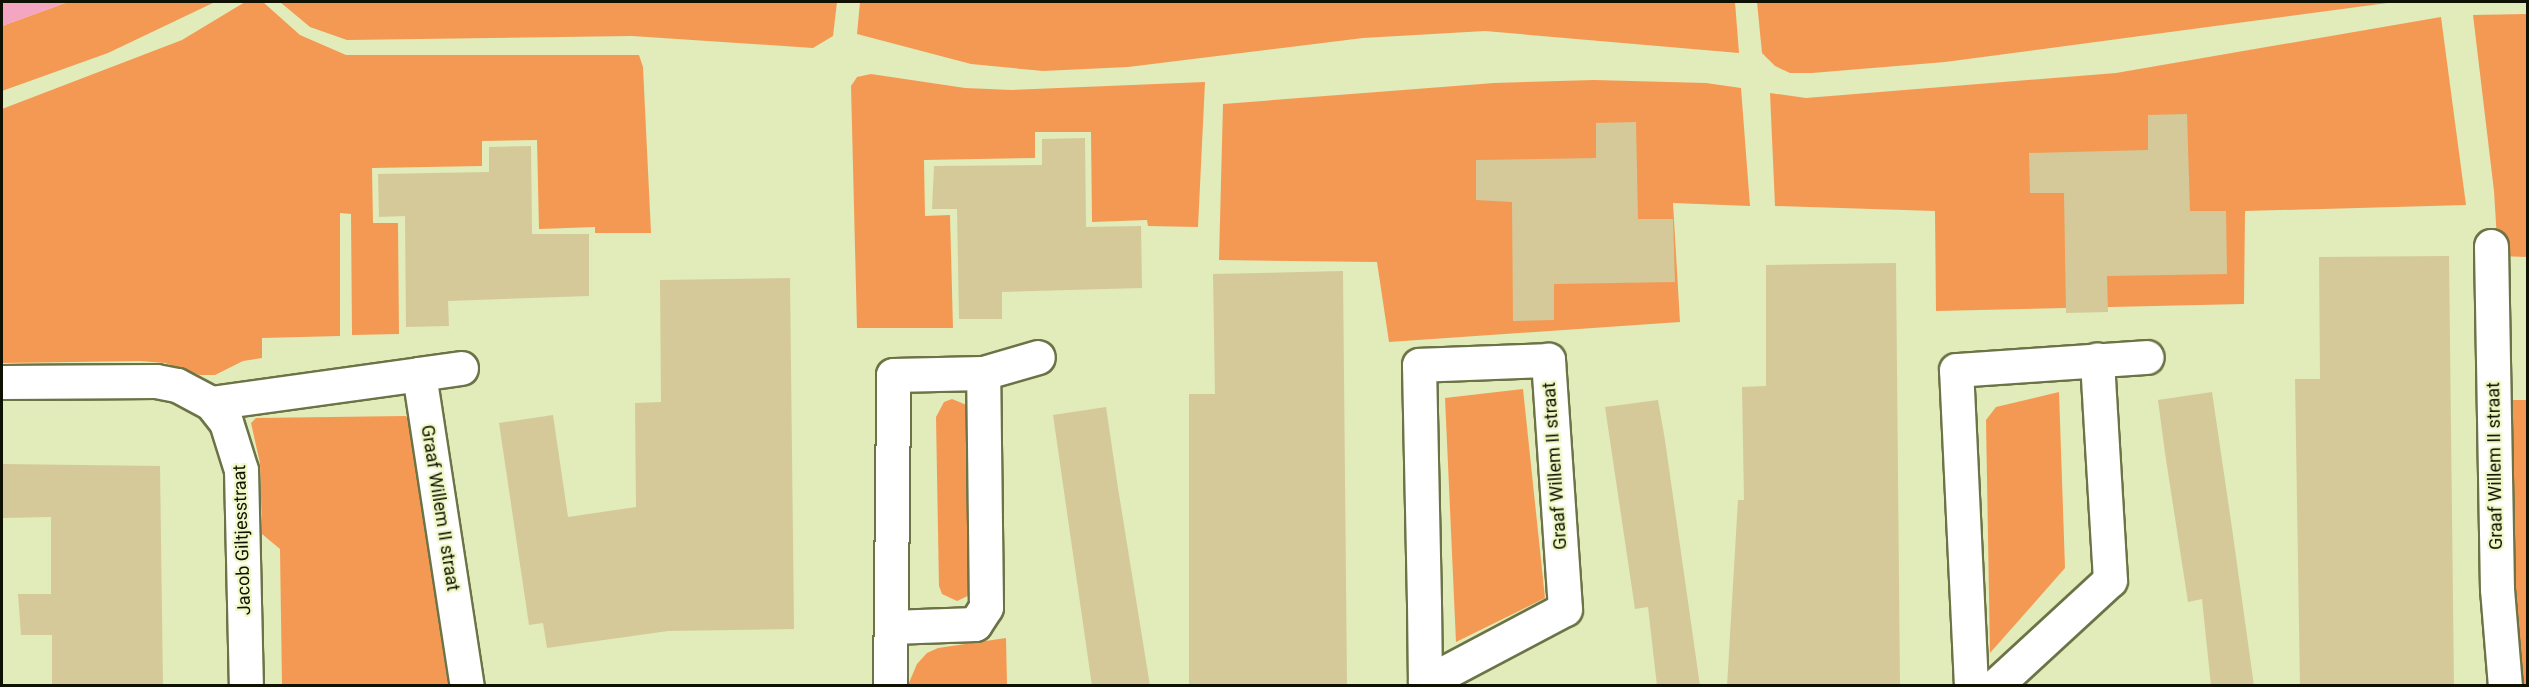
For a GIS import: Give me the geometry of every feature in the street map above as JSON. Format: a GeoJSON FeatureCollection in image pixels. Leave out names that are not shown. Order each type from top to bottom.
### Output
{"type":"FeatureCollection","features":[{"type":"Feature","properties":{"kind":"street","name":"Graaf Willem II straat"},"geometry":{"type":"LineString","coordinates":[[2491,246],[2496,589],[2505,686]]}},
{"type":"Feature","properties":{"kind":"street"},"geometry":{"type":"LineString","coordinates":[[890,686],[893,375],[983,373],[1038,357]]}},
{"type":"Feature","properties":{"kind":"street"},"geometry":{"type":"LineString","coordinates":[[1971,686],[1956,370],[2147,357]]}},
{"type":"Feature","properties":{"kind":"street"},"geometry":{"type":"LineString","coordinates":[[1995,686],[2110,580],[2097,359]]}},
{"type":"Feature","properties":{"kind":"street","name":"Graaf Willem II straat"},"geometry":{"type":"LineString","coordinates":[[1548,360],[1565,609],[1425,685],[1419,365],[1548,360]]}},
{"type":"Feature","properties":{"kind":"street"},"geometry":{"type":"LineString","coordinates":[[211,403],[461,368]]}},
{"type":"Feature","properties":{"kind":"street"},"geometry":{"type":"LineString","coordinates":[[891,627],[975,624],[986,607],[983,373]]}},
{"type":"Feature","properties":{"kind":"street","name":"Graaf Willem II straat"},"geometry":{"type":"LineString","coordinates":[[419,374],[467,686]]}},
{"type":"Feature","properties":{"kind":"street","name":"Jacob Giltjesstraat"},"geometry":{"type":"LineString","coordinates":[[2,382],[156,381],[177,385],[211,403],[226,422],[242,470],[246,686]]}},
{"type":"Feature","properties":{"kind":"shaded area"},"geometry":{"type":"Polygon","coordinates":[[[2,2],[68,2],[2,26],[2,2]]]}},
{"type":"Feature","properties":{"kind":"shaded area"},"geometry":{"type":"Polygon","coordinates":[[[68,2],[215,2],[108,53],[2,91],[2,26],[68,2]]]}},
{"type":"Feature","properties":{"kind":"shaded area"},"geometry":{"type":"Polygon","coordinates":[[[245,2],[263,2],[300,35],[346,55],[639,55],[643,67],[651,233],[595,233],[595,227],[539,229],[537,140],[482,141],[482,166],[372,168],[373,223],[398,223],[399,334],[352,335],[351,214],[340,213],[340,336],[262,338],[262,358],[243,361],[215,375],[200,375],[165,363],[140,361],[2,363],[2,109],[182,40],[245,2]]]}},
{"type":"Feature","properties":{"kind":"shaded area"},"geometry":{"type":"Polygon","coordinates":[[[280,2],[837,2],[833,36],[813,48],[632,36],[347,40],[310,27],[280,2]]]}},
{"type":"Feature","properties":{"kind":"shaded area"},"geometry":{"type":"Polygon","coordinates":[[[860,2],[1735,2],[1739,53],[1485,31],[1363,38],[1128,67],[1043,71],[971,64],[857,34],[860,2]]]}},
{"type":"Feature","properties":{"kind":"shaded area"},"geometry":{"type":"Polygon","coordinates":[[[1757,2],[2395,2],[1945,62],[1790,73],[1775,66],[1762,53],[1757,2]]]}},
{"type":"Feature","properties":{"kind":"shaded area"},"geometry":{"type":"Polygon","coordinates":[[[2527,14],[2527,257],[2498,256],[2494,191],[2473,15],[2527,14]]]}},
{"type":"Feature","properties":{"kind":"shaded area"},"geometry":{"type":"Polygon","coordinates":[[[2441,17],[2466,205],[2245,211],[2244,304],[1936,311],[1935,211],[1775,206],[1770,93],[1806,98],[2116,73],[2441,17]]]}},
{"type":"Feature","properties":{"kind":"shaded area"},"geometry":{"type":"Polygon","coordinates":[[[871,74],[965,88],[1012,90],[1205,82],[1198,227],[1148,226],[1147,220],[1092,222],[1091,132],[1035,132],[1035,158],[924,160],[925,216],[950,215],[953,328],[857,328],[851,86],[857,77],[871,74]]]}},
{"type":"Feature","properties":{"kind":"shaded area"},"geometry":{"type":"Polygon","coordinates":[[[1594,80],[1706,83],[1741,88],[1750,206],[1673,203],[1680,322],[1389,342],[1377,262],[1219,260],[1223,104],[1494,83],[1594,80]]]}},
{"type":"Feature","properties":{"kind":"shaded area"},"geometry":{"type":"Polygon","coordinates":[[[1523,389],[1545,598],[1456,642],[1445,398],[1523,389]]]}},
{"type":"Feature","properties":{"kind":"shaded area"},"geometry":{"type":"Polygon","coordinates":[[[2059,392],[2065,568],[1990,653],[1986,420],[1996,407],[2059,392]]]}},
{"type":"Feature","properties":{"kind":"shaded area"},"geometry":{"type":"Polygon","coordinates":[[[952,399],[969,406],[972,594],[957,601],[942,594],[939,586],[936,417],[944,402],[952,399]]]}},
{"type":"Feature","properties":{"kind":"shaded area"},"geometry":{"type":"Polygon","coordinates":[[[2506,400],[2527,400],[2527,685],[2516,685],[2506,400]]]}},
{"type":"Feature","properties":{"kind":"shaded area"},"geometry":{"type":"Polygon","coordinates":[[[406,416],[410,422],[448,685],[282,685],[280,549],[262,534],[260,463],[251,423],[256,418],[406,416]]]}},
{"type":"Feature","properties":{"kind":"shaded area"},"geometry":{"type":"Polygon","coordinates":[[[1006,638],[1007,685],[908,685],[917,664],[927,653],[938,648],[1006,638]]]}},
{"type":"Feature","properties":{"kind":"building"},"geometry":{"type":"Polygon","coordinates":[[[2187,114],[2190,211],[2226,211],[2227,274],[2107,276],[2108,312],[2066,313],[2064,193],[2030,193],[2029,153],[2148,150],[2148,115],[2187,114]]]}},
{"type":"Feature","properties":{"kind":"building"},"geometry":{"type":"Polygon","coordinates":[[[1636,122],[1638,219],[1673,219],[1675,282],[1554,284],[1554,320],[1513,321],[1512,202],[1476,200],[1476,160],[1596,158],[1596,123],[1636,122]]]}},
{"type":"Feature","properties":{"kind":"building"},"geometry":{"type":"Polygon","coordinates":[[[1085,138],[1086,227],[1141,226],[1142,288],[1002,292],[1002,319],[959,319],[957,209],[932,209],[934,166],[1042,165],[1042,139],[1085,138]]]}},
{"type":"Feature","properties":{"kind":"building"},"geometry":{"type":"Polygon","coordinates":[[[531,146],[532,234],[589,234],[589,296],[448,301],[449,326],[406,327],[405,216],[379,217],[378,174],[489,172],[489,147],[531,146]]]}},
{"type":"Feature","properties":{"kind":"building"},"geometry":{"type":"Polygon","coordinates":[[[2449,256],[2454,686],[2300,686],[2295,379],[2320,379],[2319,257],[2449,256]]]}},
{"type":"Feature","properties":{"kind":"building"},"geometry":{"type":"Polygon","coordinates":[[[1896,263],[1900,686],[1727,686],[1738,500],[1744,500],[1742,387],[1766,386],[1766,265],[1896,263]]]}},
{"type":"Feature","properties":{"kind":"building"},"geometry":{"type":"Polygon","coordinates":[[[1343,271],[1347,686],[1189,686],[1189,394],[1215,394],[1213,274],[1343,271]]]}},
{"type":"Feature","properties":{"kind":"building"},"geometry":{"type":"Polygon","coordinates":[[[790,278],[794,629],[668,631],[547,648],[543,623],[529,625],[499,423],[553,415],[568,517],[636,507],[635,403],[661,402],[660,280],[790,278]]]}},
{"type":"Feature","properties":{"kind":"building"},"geometry":{"type":"Polygon","coordinates":[[[2212,392],[2254,686],[2211,686],[2202,599],[2188,602],[2165,453],[2158,400],[2212,392]]]}},
{"type":"Feature","properties":{"kind":"building"},"geometry":{"type":"Polygon","coordinates":[[[1658,400],[1700,686],[1657,686],[1648,607],[1635,609],[1605,407],[1658,400]]]}},
{"type":"Feature","properties":{"kind":"building"},"geometry":{"type":"Polygon","coordinates":[[[1106,407],[1150,686],[1092,686],[1053,415],[1106,407]]]}},
{"type":"Feature","properties":{"kind":"building"},"geometry":{"type":"Polygon","coordinates":[[[2,464],[160,466],[163,686],[52,686],[52,635],[21,635],[18,594],[51,594],[51,517],[2,518],[2,464]]]}}]}
